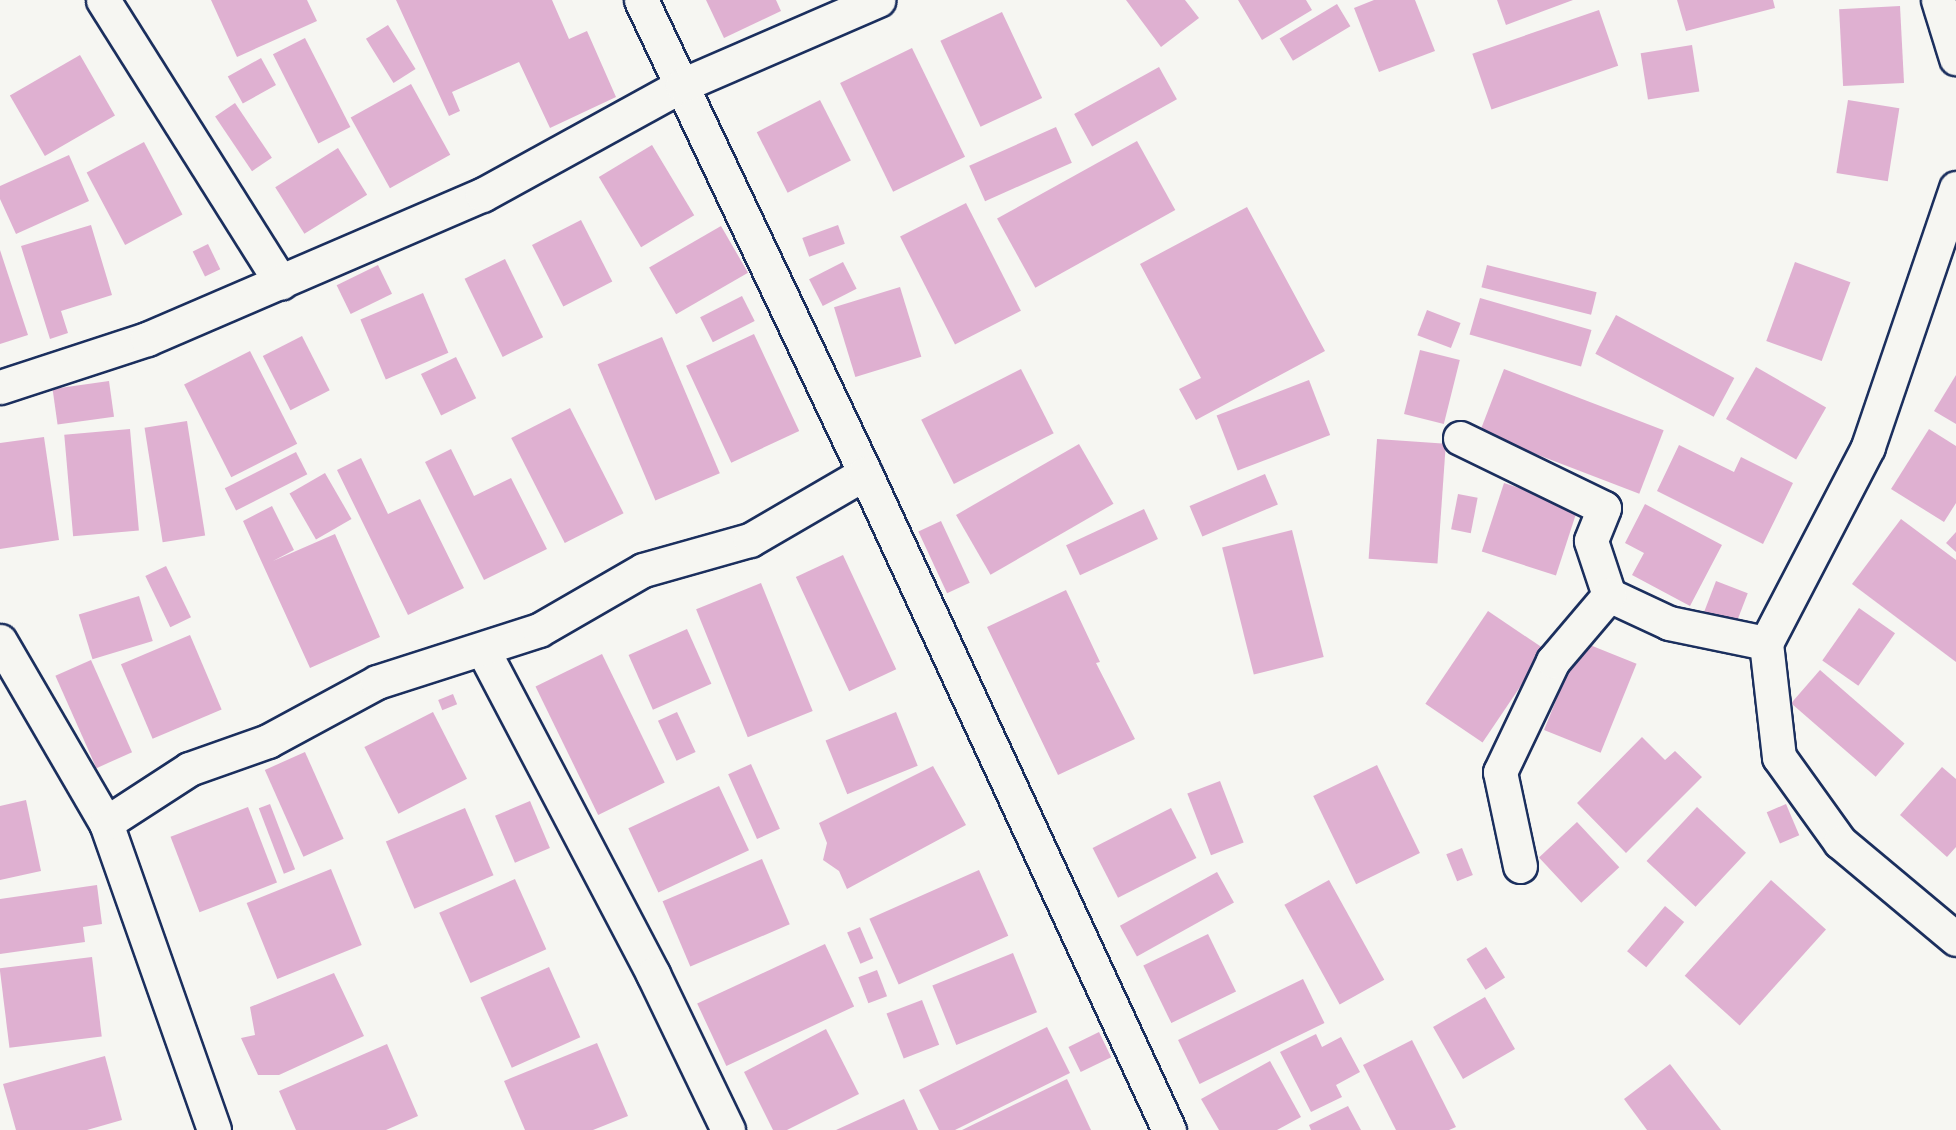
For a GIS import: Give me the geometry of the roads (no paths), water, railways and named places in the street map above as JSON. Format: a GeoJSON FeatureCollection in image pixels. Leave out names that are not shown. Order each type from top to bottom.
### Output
{"type":"FeatureCollection","features":[{"type":"Feature","properties":{"kind":"street"},"geometry":{"type":"LineString","coordinates":[[103,0],[281,283]]}},
{"type":"Feature","properties":{"kind":"street"},"geometry":{"type":"LineString","coordinates":[[641,0],[865,473],[1169,1130]]}},
{"type":"Feature","properties":{"kind":"street"},"geometry":{"type":"LineString","coordinates":[[0,387],[147,339],[482,195],[682,85],[878,0]]}},
{"type":"Feature","properties":{"kind":"street"},"geometry":{"type":"LineString","coordinates":[[1938,0],[1956,58]]}},
{"type":"Feature","properties":{"kind":"street"},"geometry":{"type":"LineString","coordinates":[[1956,188],[1868,447],[1766,643],[1779,757],[1840,842],[1956,939]]}},
{"type":"Feature","properties":{"kind":"street"},"geometry":{"type":"LineString","coordinates":[[1460,438],[1604,508],[1591,541],[1609,595],[1668,623],[1766,643]]}},
{"type":"Feature","properties":{"kind":"street"},"geometry":{"type":"LineString","coordinates":[[105,823],[189,770],[268,741],[377,682],[483,650],[539,630],[643,570],[750,540],[865,473]]}},
{"type":"Feature","properties":{"kind":"street"},"geometry":{"type":"LineString","coordinates":[[1520,866],[1500,772],[1553,661],[1609,595]]}},
{"type":"Feature","properties":{"kind":"street"},"geometry":{"type":"LineString","coordinates":[[0,641],[105,823],[214,1130]]}},
{"type":"Feature","properties":{"kind":"street"},"geometry":{"type":"LineString","coordinates":[[483,650],[653,974],[728,1130]]}}]}
